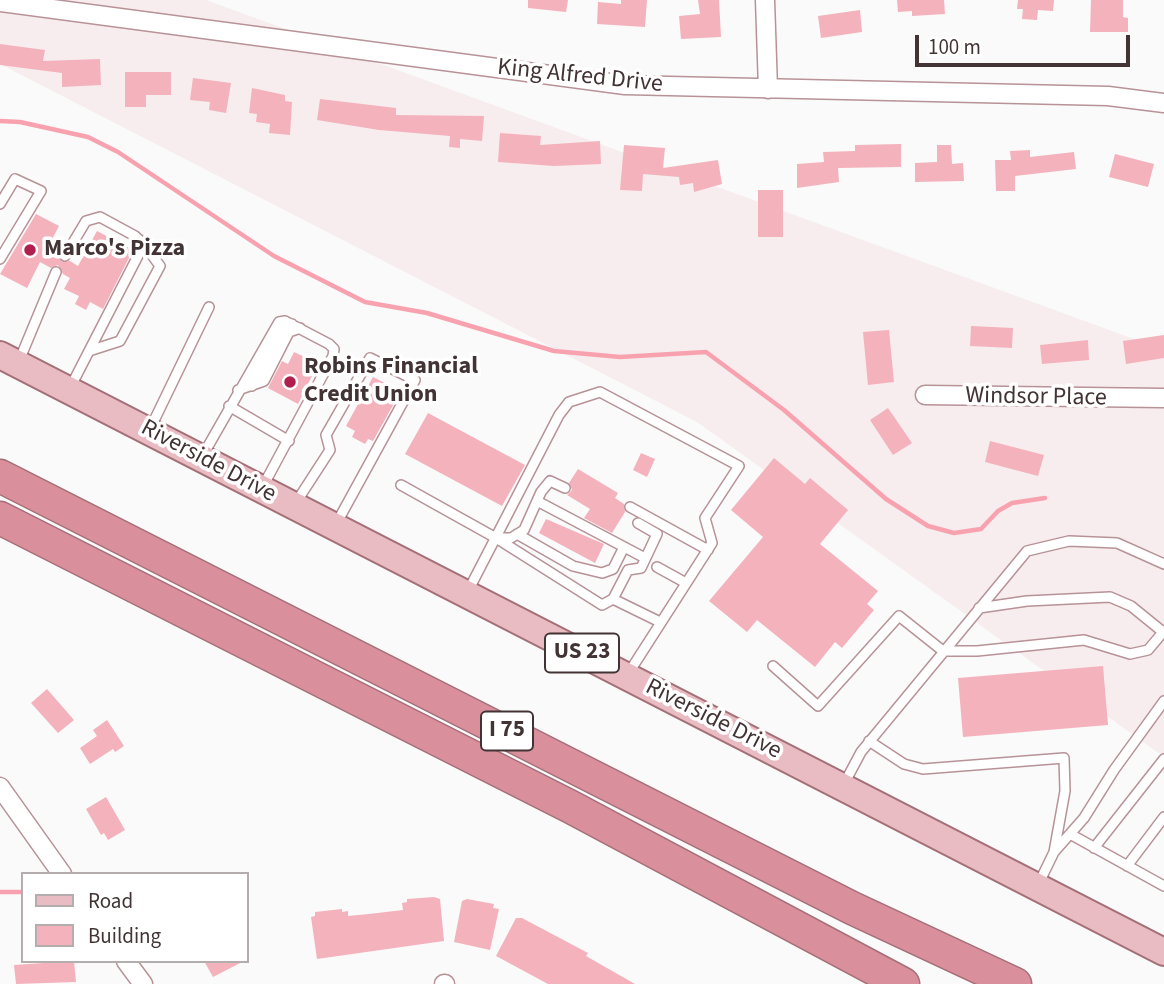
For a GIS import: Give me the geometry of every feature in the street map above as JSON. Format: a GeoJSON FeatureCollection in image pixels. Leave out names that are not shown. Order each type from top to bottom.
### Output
{"type":"FeatureCollection","features":[{"type":"Feature","properties":{"kind":"highway","name":"I 75"},"geometry":{"type":"LineString","coordinates":[[0,476],[852,908],[1016,984]]}},
{"type":"Feature","properties":{"kind":"highway","name":"I 75"},"geometry":{"type":"LineString","coordinates":[[0,518],[571,807],[903,984]]}},
{"type":"Feature","properties":{"kind":"main road","name":"Riverside Drive"},"geometry":{"type":"LineString","coordinates":[[9,359],[1164,952]]}},
{"type":"Feature","properties":{"kind":"street"},"geometry":{"type":"LineString","coordinates":[[765,0],[768,89]]}},
{"type":"Feature","properties":{"kind":"street","name":"King Alfred Drive"},"geometry":{"type":"LineString","coordinates":[[0,2],[625,85],[1108,96],[1164,103]]}},
{"type":"Feature","properties":{"kind":"street","name":"Windsor Place"},"geometry":{"type":"LineString","coordinates":[[925,395],[1155,398]]}},
{"type":"Feature","properties":{"kind":"street"},"geometry":{"type":"LineString","coordinates":[[0,787],[61,872]]}},
{"type":"Feature","properties":{"kind":"street"},"geometry":{"type":"LineString","coordinates":[[127,963],[143,984]]}},
{"type":"Feature","properties":{"kind":"lane"},"geometry":{"type":"LineString","coordinates":[[0,204],[15,179],[41,191],[0,259]]}},
{"type":"Feature","properties":{"kind":"lane"},"geometry":{"type":"LineString","coordinates":[[65,256],[86,221],[100,217],[135,236],[160,266],[120,341],[89,351]]}},
{"type":"Feature","properties":{"kind":"lane"},"geometry":{"type":"LineString","coordinates":[[69,390],[144,244]]}},
{"type":"Feature","properties":{"kind":"lane"},"geometry":{"type":"LineString","coordinates":[[9,359],[57,272]]}},
{"type":"Feature","properties":{"kind":"lane"},"geometry":{"type":"LineString","coordinates":[[148,432],[209,307]]}},
{"type":"Feature","properties":{"kind":"lane"},"geometry":{"type":"LineString","coordinates":[[201,459],[237,390],[278,323],[283,320],[296,326],[331,345],[334,351],[261,490]]}},
{"type":"Feature","properties":{"kind":"lane"},"geometry":{"type":"LineString","coordinates":[[237,390],[264,381],[289,332],[296,326]]}},
{"type":"Feature","properties":{"kind":"lane"},"geometry":{"type":"LineString","coordinates":[[294,506],[330,450],[326,436],[370,358],[415,380],[334,527]]}},
{"type":"Feature","properties":{"kind":"lane"},"geometry":{"type":"LineString","coordinates":[[467,595],[559,415],[569,402],[600,392],[739,466],[705,518],[712,543],[627,676]]}},
{"type":"Feature","properties":{"kind":"lane"},"geometry":{"type":"LineString","coordinates":[[229,406],[289,441]]}},
{"type":"Feature","properties":{"kind":"lane"},"geometry":{"type":"LineString","coordinates":[[496,538],[511,538],[524,530],[537,501],[550,481],[565,488]]}},
{"type":"Feature","properties":{"kind":"lane"},"geometry":{"type":"LineString","coordinates":[[401,485],[496,538],[602,605],[613,599],[628,570],[641,568],[657,534],[638,523]]}},
{"type":"Feature","properties":{"kind":"lane"},"geometry":{"type":"LineString","coordinates":[[537,501],[623,549],[645,558]]}},
{"type":"Feature","properties":{"kind":"lane"},"geometry":{"type":"LineString","coordinates":[[630,507],[708,550]]}},
{"type":"Feature","properties":{"kind":"lane"},"geometry":{"type":"LineString","coordinates":[[517,534],[573,566],[602,573],[613,569],[623,549]]}},
{"type":"Feature","properties":{"kind":"lane"},"geometry":{"type":"LineString","coordinates":[[843,786],[869,741],[1027,551],[1069,541],[1117,543],[1164,564]]}},
{"type":"Feature","properties":{"kind":"lane"},"geometry":{"type":"LineString","coordinates":[[657,567],[685,583]]}},
{"type":"Feature","properties":{"kind":"lane"},"geometry":{"type":"LineString","coordinates":[[772,666],[818,706],[898,616],[943,651],[978,651],[1084,640],[1130,654],[1148,650],[1164,631],[1131,606],[1110,597],[1027,601],[979,608]]}},
{"type":"Feature","properties":{"kind":"lane"},"geometry":{"type":"LineString","coordinates":[[613,599],[660,622]]}},
{"type":"Feature","properties":{"kind":"lane"},"geometry":{"type":"LineString","coordinates":[[1037,886],[1054,852],[1070,834],[1164,701]]}},
{"type":"Feature","properties":{"kind":"lane"},"geometry":{"type":"LineString","coordinates":[[869,741],[904,764],[923,769],[1064,758],[1065,790],[1054,852]]}},
{"type":"Feature","properties":{"kind":"lane"},"geometry":{"type":"LineString","coordinates":[[1094,848],[1164,759]]}},
{"type":"Feature","properties":{"kind":"lane"},"geometry":{"type":"LineString","coordinates":[[1127,866],[1164,817]]}},
{"type":"Feature","properties":{"kind":"lane"},"geometry":{"type":"LineString","coordinates":[[1070,834],[1127,866],[1162,881]]}},
{"type":"Feature","properties":{"kind":"shaded area"},"geometry":{"type":"Polygon","coordinates":[[[0,0],[206,0],[1164,350],[1164,757],[697,422],[0,64],[0,0]]]}},
{"type":"Feature","properties":{"kind":"building"},"geometry":{"type":"Polygon","coordinates":[[[528,0],[568,0],[566,12],[528,8],[528,0]]]}},
{"type":"Feature","properties":{"kind":"building"},"geometry":{"type":"Polygon","coordinates":[[[621,0],[647,0],[645,27],[597,24],[598,2],[621,4],[621,0]]]}},
{"type":"Feature","properties":{"kind":"building"},"geometry":{"type":"Polygon","coordinates":[[[698,0],[719,0],[721,37],[681,39],[679,16],[700,14],[698,0]]]}},
{"type":"Feature","properties":{"kind":"building"},"geometry":{"type":"Polygon","coordinates":[[[897,0],[944,0],[945,14],[912,16],[912,11],[898,12],[897,0]]]}},
{"type":"Feature","properties":{"kind":"building"},"geometry":{"type":"Polygon","coordinates":[[[1018,0],[1054,0],[1053,11],[1038,10],[1037,20],[1022,19],[1023,9],[1017,9],[1018,0]]]}},
{"type":"Feature","properties":{"kind":"building"},"geometry":{"type":"Polygon","coordinates":[[[1091,0],[1123,0],[1123,17],[1128,18],[1128,32],[1090,32],[1091,0]]]}},
{"type":"Feature","properties":{"kind":"building"},"geometry":{"type":"Polygon","coordinates":[[[860,10],[862,32],[821,38],[818,16],[860,10]]]}},
{"type":"Feature","properties":{"kind":"building"},"geometry":{"type":"Polygon","coordinates":[[[0,44],[45,50],[43,61],[100,59],[101,85],[62,87],[62,73],[0,65],[0,44]]]}},
{"type":"Feature","properties":{"kind":"building"},"geometry":{"type":"Polygon","coordinates":[[[125,72],[171,72],[171,95],[146,95],[146,107],[125,107],[125,72]]]}},
{"type":"Feature","properties":{"kind":"building"},"geometry":{"type":"Polygon","coordinates":[[[193,78],[231,83],[226,113],[209,110],[210,102],[190,100],[193,78]]]}},
{"type":"Feature","properties":{"kind":"building"},"geometry":{"type":"Polygon","coordinates":[[[252,88],[285,95],[285,101],[292,102],[290,135],[269,133],[270,124],[256,122],[257,114],[249,113],[252,88]]]}},
{"type":"Feature","properties":{"kind":"building"},"geometry":{"type":"Polygon","coordinates":[[[320,99],[396,108],[396,115],[484,116],[482,141],[460,139],[460,148],[449,147],[450,136],[379,130],[317,120],[320,99]]]}},
{"type":"Feature","properties":{"kind":"building"},"geometry":{"type":"Polygon","coordinates":[[[500,133],[541,136],[540,145],[600,141],[601,164],[554,166],[498,162],[500,133]]]}},
{"type":"Feature","properties":{"kind":"building"},"geometry":{"type":"Polygon","coordinates":[[[901,144],[901,167],[838,168],[839,182],[797,188],[797,164],[824,162],[823,152],[855,151],[855,145],[901,144]]]}},
{"type":"Feature","properties":{"kind":"building"},"geometry":{"type":"Polygon","coordinates":[[[624,145],[665,148],[663,168],[718,160],[722,184],[694,192],[693,183],[680,185],[679,177],[643,174],[642,191],[620,190],[624,145]]]}},
{"type":"Feature","properties":{"kind":"building"},"geometry":{"type":"Polygon","coordinates":[[[937,145],[951,145],[952,164],[963,163],[964,181],[915,182],[915,163],[937,162],[937,145]]]}},
{"type":"Feature","properties":{"kind":"building"},"geometry":{"type":"Polygon","coordinates":[[[1030,150],[1030,157],[1074,152],[1076,169],[1015,176],[1015,191],[996,191],[995,160],[1011,160],[1010,151],[1030,150]]]}},
{"type":"Feature","properties":{"kind":"building"},"geometry":{"type":"Polygon","coordinates":[[[1115,154],[1154,164],[1148,187],[1109,177],[1115,154]]]}},
{"type":"Feature","properties":{"kind":"building"},"geometry":{"type":"Polygon","coordinates":[[[758,190],[783,190],[783,237],[758,237],[758,190]]]}},
{"type":"Feature","properties":{"kind":"building"},"geometry":{"type":"Polygon","coordinates":[[[36,214],[59,226],[47,249],[58,255],[62,262],[70,261],[78,266],[97,231],[133,250],[103,309],[90,302],[86,310],[75,304],[79,296],[64,289],[70,278],[63,274],[58,265],[51,268],[40,262],[27,288],[0,274],[36,214]]]}},
{"type":"Feature","properties":{"kind":"building"},"geometry":{"type":"Polygon","coordinates":[[[971,326],[1013,328],[1012,348],[970,346],[971,326]]]}},
{"type":"Feature","properties":{"kind":"building"},"geometry":{"type":"Polygon","coordinates":[[[889,330],[894,382],[868,385],[863,332],[889,330]]]}},
{"type":"Feature","properties":{"kind":"building"},"geometry":{"type":"Polygon","coordinates":[[[1164,335],[1164,358],[1126,364],[1123,341],[1164,335]]]}},
{"type":"Feature","properties":{"kind":"building"},"geometry":{"type":"Polygon","coordinates":[[[1088,340],[1089,360],[1042,364],[1040,345],[1088,340]]]}},
{"type":"Feature","properties":{"kind":"building","name":"Robins Financial Credit Union"},"geometry":{"type":"Polygon","coordinates":[[[294,352],[313,361],[307,373],[312,376],[298,404],[268,388],[282,361],[288,364],[294,352]]]}},
{"type":"Feature","properties":{"kind":"building"},"geometry":{"type":"Polygon","coordinates":[[[373,377],[401,391],[373,441],[368,439],[365,444],[352,437],[355,431],[346,426],[373,377]]]}},
{"type":"Feature","properties":{"kind":"building"},"geometry":{"type":"Polygon","coordinates":[[[888,408],[912,443],[893,455],[870,420],[888,408]]]}},
{"type":"Feature","properties":{"kind":"building"},"geometry":{"type":"Polygon","coordinates":[[[428,413],[525,465],[502,506],[405,454],[428,413]]]}},
{"type":"Feature","properties":{"kind":"building"},"geometry":{"type":"Polygon","coordinates":[[[990,441],[1044,455],[1038,476],[985,462],[990,441]]]}},
{"type":"Feature","properties":{"kind":"building"},"geometry":{"type":"Polygon","coordinates":[[[641,453],[655,459],[647,477],[633,470],[641,453]]]}},
{"type":"Feature","properties":{"kind":"building"},"geometry":{"type":"Polygon","coordinates":[[[774,458],[805,484],[810,478],[848,510],[820,544],[878,591],[867,604],[874,610],[842,648],[835,642],[815,667],[757,620],[747,632],[709,601],[763,537],[731,510],[774,458]]]}},
{"type":"Feature","properties":{"kind":"building"},"geometry":{"type":"Polygon","coordinates":[[[578,469],[618,493],[615,498],[624,504],[625,512],[612,533],[584,518],[590,509],[567,495],[572,490],[569,483],[578,469]]]}},
{"type":"Feature","properties":{"kind":"building"},"geometry":{"type":"Polygon","coordinates":[[[546,519],[604,544],[595,563],[539,533],[546,519]]]}},
{"type":"Feature","properties":{"kind":"building"},"geometry":{"type":"Polygon","coordinates":[[[1103,666],[1108,725],[963,737],[958,678],[1103,666]]]}},
{"type":"Feature","properties":{"kind":"building"},"geometry":{"type":"Polygon","coordinates":[[[47,689],[74,720],[58,733],[31,703],[47,689]]]}},
{"type":"Feature","properties":{"kind":"building"},"geometry":{"type":"Polygon","coordinates":[[[107,720],[124,746],[115,752],[113,749],[90,764],[80,748],[97,736],[93,730],[107,720]]]}},
{"type":"Feature","properties":{"kind":"building"},"geometry":{"type":"Polygon","coordinates":[[[106,797],[125,830],[108,840],[104,833],[101,835],[86,809],[106,797]]]}},
{"type":"Feature","properties":{"kind":"building"},"geometry":{"type":"Polygon","coordinates":[[[407,899],[440,899],[444,941],[317,959],[311,917],[315,916],[315,912],[342,909],[342,912],[348,911],[348,916],[403,910],[402,903],[407,902],[407,899]]]}},
{"type":"Feature","properties":{"kind":"building"},"geometry":{"type":"Polygon","coordinates":[[[467,899],[494,904],[493,908],[499,909],[490,950],[454,942],[462,901],[467,899]]]}},
{"type":"Feature","properties":{"kind":"building"},"geometry":{"type":"Polygon","coordinates":[[[516,918],[522,918],[588,953],[586,956],[635,984],[548,984],[496,956],[516,918]]]}},
{"type":"Feature","properties":{"kind":"building"},"geometry":{"type":"Polygon","coordinates":[[[74,963],[76,982],[16,984],[14,965],[74,963]]]}},
{"type":"Feature","properties":{"kind":"building"},"geometry":{"type":"Polygon","coordinates":[[[205,963],[240,963],[213,977],[205,963]]]}},
{"type":"Feature","properties":{"kind":"waterway"},"geometry":{"type":"LineString","coordinates":[[0,121],[20,122],[88,137],[118,152],[274,256],[365,302],[427,313],[554,351],[620,357],[706,352],[784,410],[886,499],[928,526],[954,533],[981,529],[998,511],[1012,503],[1045,498]]}},
{"type":"Feature","properties":{"kind":"waterway"},"geometry":{"type":"LineString","coordinates":[[0,892],[21,892]]}},
{"type":"Feature","properties":{"kind":"place","name":"Marco's Pizza"},"geometry":{"type":"Point","coordinates":[30,250]}},
{"type":"Feature","properties":{"kind":"place","name":"Robins Financial Credit Union"},"geometry":{"type":"Point","coordinates":[290,382]}}]}
